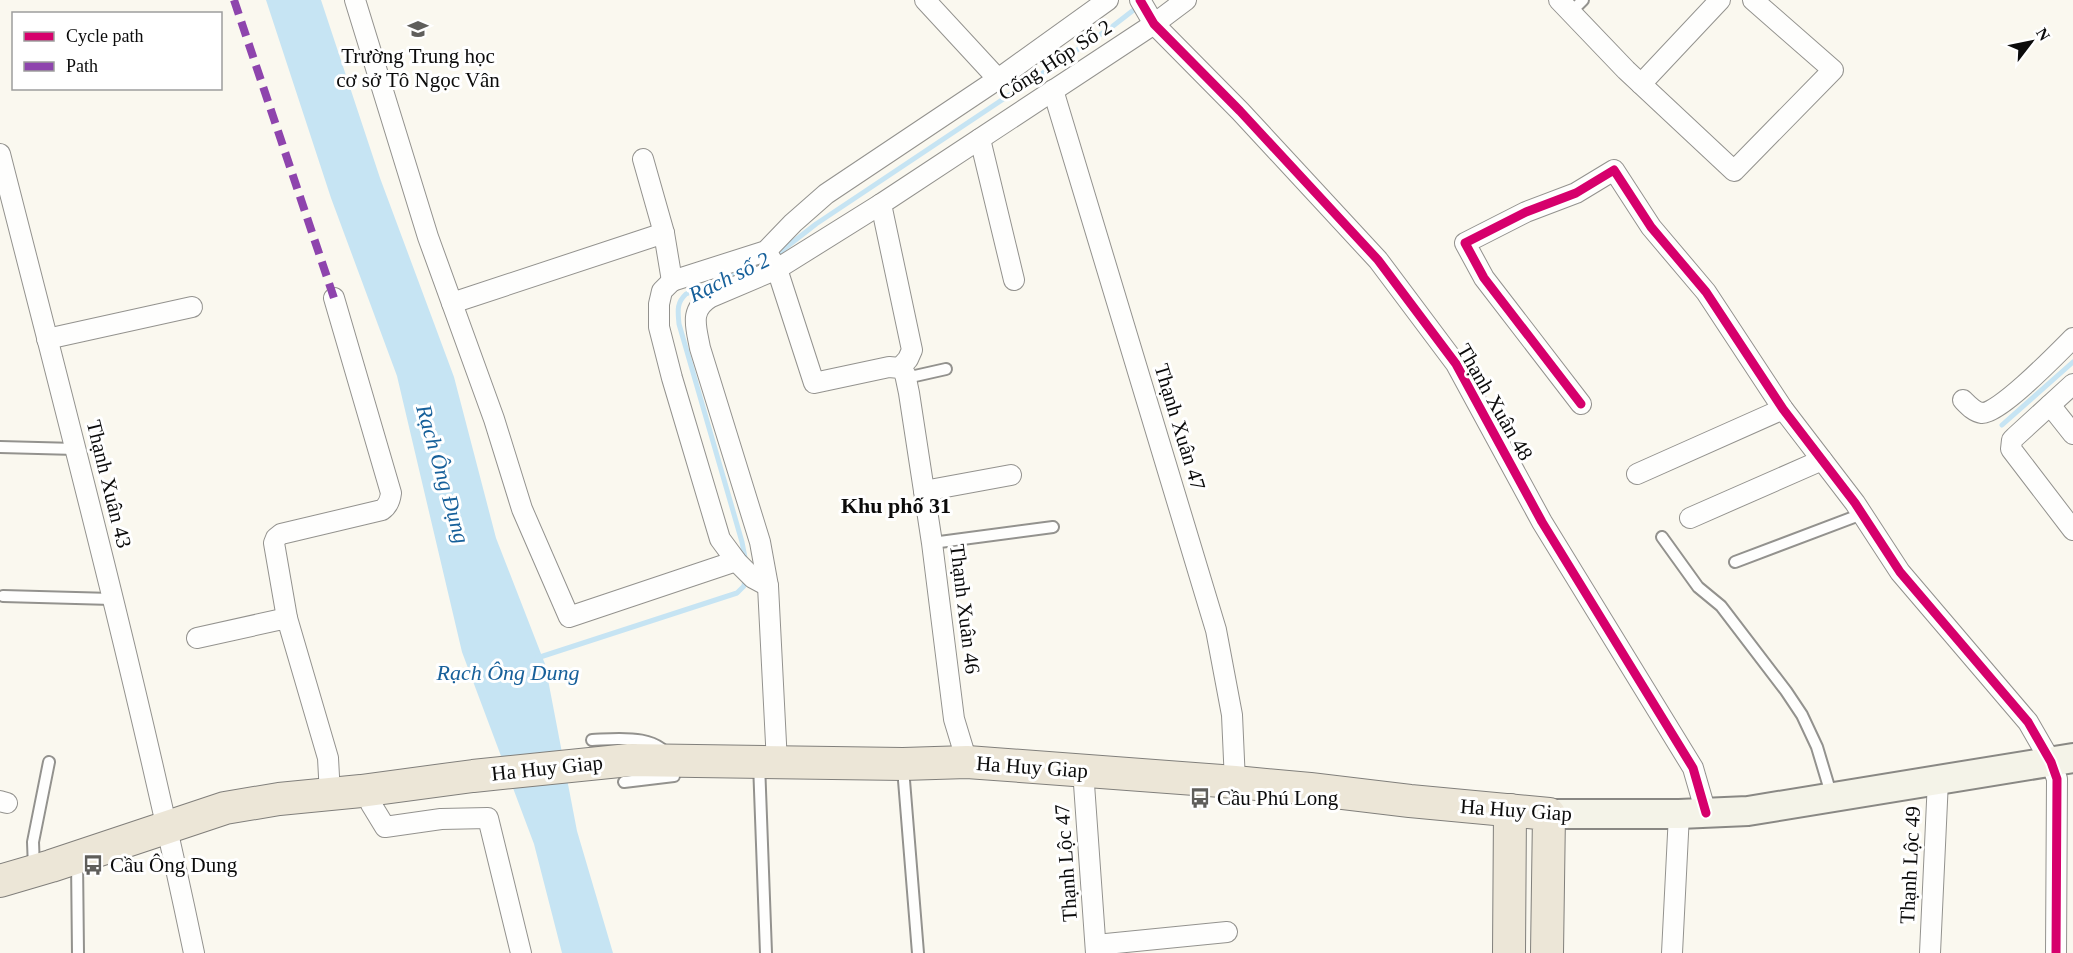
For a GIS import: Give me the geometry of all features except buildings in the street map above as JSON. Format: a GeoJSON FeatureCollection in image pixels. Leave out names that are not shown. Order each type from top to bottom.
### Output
{"type":"FeatureCollection","features":[{"type":"Feature","properties":{"kind":"main road","name":"Ha Huy Giap"},"geometry":{"type":"LineString","coordinates":[[0,880],[225,808],[279,799],[374,790],[473,776],[627,771],[672,761],[903,764],[967,762],[1235,782],[1549,814]]}},
{"type":"Feature","properties":{"kind":"main road"},"geometry":{"type":"LineString","coordinates":[[1509,953],[1510,810]]}},
{"type":"Feature","properties":{"kind":"main road"},"geometry":{"type":"LineString","coordinates":[[1547,953],[1549,814]]}},
{"type":"Feature","properties":{"kind":"street"},"geometry":{"type":"LineString","coordinates":[[355,0],[428,237],[494,419],[522,509],[569,617],[736,562]]}},
{"type":"Feature","properties":{"kind":"street"},"geometry":{"type":"LineString","coordinates":[[925,0],[998,79]]}},
{"type":"Feature","properties":{"kind":"street"},"geometry":{"type":"LineString","coordinates":[[768,763],[761,582],[736,562],[720,539],[659,327],[659,304],[662,291],[672,281],[766,251],[826,194],[998,79],[1108,0]]}},
{"type":"Feature","properties":{"kind":"street","name":"Thạnh Xuân 48"},"geometry":{"type":"LineString","coordinates":[[1140,0],[1154,24],[1240,111],[1378,260],[1456,364],[1542,522],[1693,768],[1692,813],[1672,953]]}},
{"type":"Feature","properties":{"kind":"street","name":"Cống Hộp Số 2"},"geometry":{"type":"LineString","coordinates":[[761,582],[758,533],[700,348],[696,309],[701,303],[777,269],[881,204],[1154,24],[1186,0]]}},
{"type":"Feature","properties":{"kind":"street"},"geometry":{"type":"LineString","coordinates":[[1641,84],[1720,0]]}},
{"type":"Feature","properties":{"kind":"street"},"geometry":{"type":"LineString","coordinates":[[1571,4],[1641,84],[1734,171],[1833,70],[1753,0]]}},
{"type":"Feature","properties":{"kind":"street","name":"Thạnh Xuân 47"},"geometry":{"type":"LineString","coordinates":[[1053,90],[1216,630],[1232,716],[1235,782]]}},
{"type":"Feature","properties":{"kind":"street"},"geometry":{"type":"LineString","coordinates":[[980,139],[1014,280]]}},
{"type":"Feature","properties":{"kind":"street","name":"Thạnh Xuân 43"},"geometry":{"type":"LineString","coordinates":[[0,154],[76,449],[168,826],[194,953]]}},
{"type":"Feature","properties":{"kind":"street"},"geometry":{"type":"LineString","coordinates":[[644,159],[664,233],[672,281]]}},
{"type":"Feature","properties":{"kind":"street"},"geometry":{"type":"LineString","coordinates":[[1581,404],[1484,278],[1465,243],[1526,212],[1576,193],[1614,170],[1652,227],[1706,292],[1784,409],[1862,514],[1900,573],[2062,760],[2057,779],[2056,953]]}},
{"type":"Feature","properties":{"kind":"street"},"geometry":{"type":"LineString","coordinates":[[766,251],[777,269],[814,384],[889,367],[903,373],[912,350],[881,204]]}},
{"type":"Feature","properties":{"kind":"street"},"geometry":{"type":"LineString","coordinates":[[452,303],[664,233]]}},
{"type":"Feature","properties":{"kind":"street"},"geometry":{"type":"LineString","coordinates":[[330,795],[328,758],[288,618],[274,543],[276,537],[281,534],[382,510],[388,505],[391,494],[334,298]]}},
{"type":"Feature","properties":{"kind":"street"},"geometry":{"type":"LineString","coordinates":[[48,339],[192,307]]}},
{"type":"Feature","properties":{"kind":"street"},"geometry":{"type":"LineString","coordinates":[[1963,400],[1971,409],[1982,413],[1991,411],[2055,357],[2073,338]]}},
{"type":"Feature","properties":{"kind":"street","name":"Thạnh Xuân 46"},"geometry":{"type":"LineString","coordinates":[[903,373],[932,543],[954,718],[967,762]]}},
{"type":"Feature","properties":{"kind":"street"},"geometry":{"type":"LineString","coordinates":[[2073,384],[2014,436],[2011,449],[2073,530]]}},
{"type":"Feature","properties":{"kind":"street"},"geometry":{"type":"LineString","coordinates":[[2050,405],[2073,434]]}},
{"type":"Feature","properties":{"kind":"street"},"geometry":{"type":"LineString","coordinates":[[1637,474],[1784,409]]}},
{"type":"Feature","properties":{"kind":"street"},"geometry":{"type":"LineString","coordinates":[[1690,518],[1822,460]]}},
{"type":"Feature","properties":{"kind":"street"},"geometry":{"type":"LineString","coordinates":[[924,490],[1011,475]]}},
{"type":"Feature","properties":{"kind":"street"},"geometry":{"type":"LineString","coordinates":[[197,638],[288,618]]}},
{"type":"Feature","properties":{"kind":"street","name":"Ha Huy Giap"},"geometry":{"type":"LineString","coordinates":[[1549,814],[1748,811],[2062,760]]}},
{"type":"Feature","properties":{"kind":"street","name":"Thạnh Lộc 47"},"geometry":{"type":"LineString","coordinates":[[1083,770],[1096,949]]}},
{"type":"Feature","properties":{"kind":"street","name":"Thạnh Lộc 49"},"geometry":{"type":"LineString","coordinates":[[1930,953],[1938,780]]}},
{"type":"Feature","properties":{"kind":"street"},"geometry":{"type":"LineString","coordinates":[[374,790],[371,804],[385,827],[441,819],[488,818],[521,953]]}},
{"type":"Feature","properties":{"kind":"street"},"geometry":{"type":"LineString","coordinates":[[1096,949],[1227,932]]}},
{"type":"Feature","properties":{"kind":"lane"},"geometry":{"type":"LineString","coordinates":[[903,373],[946,369]]}},
{"type":"Feature","properties":{"kind":"lane"},"geometry":{"type":"LineString","coordinates":[[0,447],[76,449]]}},
{"type":"Feature","properties":{"kind":"lane"},"geometry":{"type":"LineString","coordinates":[[1735,562],[1862,514]]}},
{"type":"Feature","properties":{"kind":"lane"},"geometry":{"type":"LineString","coordinates":[[932,543],[1053,527]]}},
{"type":"Feature","properties":{"kind":"lane"},"geometry":{"type":"LineString","coordinates":[[1662,537],[1698,587],[1720,606],[1802,715],[1817,747],[1832,797]]}},
{"type":"Feature","properties":{"kind":"lane"},"geometry":{"type":"LineString","coordinates":[[3,596],[112,599]]}},
{"type":"Feature","properties":{"kind":"lane"},"geometry":{"type":"LineString","coordinates":[[592,740],[627,738],[656,744],[672,761]]}},
{"type":"Feature","properties":{"kind":"lane"},"geometry":{"type":"LineString","coordinates":[[34,871],[33,842],[49,762]]}},
{"type":"Feature","properties":{"kind":"lane"},"geometry":{"type":"LineString","coordinates":[[766,953],[768,763]]}},
{"type":"Feature","properties":{"kind":"lane"},"geometry":{"type":"LineString","coordinates":[[903,764],[918,953]]}},
{"type":"Feature","properties":{"kind":"lane"},"geometry":{"type":"LineString","coordinates":[[77,857],[78,953]]}},
{"type":"Feature","properties":{"kind":"water","name":"Rạch Ông Dung"},"geometry":{"type":"Polygon","coordinates":[[[266,0],[321,0],[380,178],[454,377],[496,538],[545,664],[577,831],[613,953],[562,953],[534,844],[462,652],[397,376],[331,198],[266,0]]]}},
{"type":"Feature","properties":{"kind":"waterway","name":"Rạch số 2"},"geometry":{"type":"LineString","coordinates":[[775,256],[816,224],[1113,26],[1140,5]]}},
{"type":"Feature","properties":{"kind":"waterway","name":"Rạch số 2"},"geometry":{"type":"LineString","coordinates":[[746,563],[742,542],[679,324],[678,308],[686,294],[767,261]]}},
{"type":"Feature","properties":{"kind":"waterway"},"geometry":{"type":"LineString","coordinates":[[2002,425],[2073,362]]}},
{"type":"Feature","properties":{"kind":"waterway","name":"Rạch số 2"},"geometry":{"type":"LineString","coordinates":[[537,658],[737,593],[744,586],[745,578]]}},
{"type":"Feature","properties":{"kind":"marked path"},"geometry":{"type":"LineString","coordinates":[[234,0],[334,298]]}},
{"type":"Feature","properties":{"kind":"cycle path"},"geometry":{"type":"LineString","coordinates":[[1140,0],[1154,24],[1240,111],[1378,260],[1456,364],[1542,522],[1693,768],[1706,813]]}},
{"type":"Feature","properties":{"kind":"cycle path"},"geometry":{"type":"LineString","coordinates":[[1581,404],[1484,278],[1465,243],[1526,212],[1576,193],[1614,170],[1651,227],[1706,292],[1783,409],[1855,503],[1900,572],[2028,722],[2051,762],[2057,779],[2056,953]]}},
{"type":"Feature","properties":{"kind":"place","name":"Trường Trung học cơ sở Tô Ngọc Vân"},"geometry":{"type":"Point","coordinates":[418,29]}},
{"type":"Feature","properties":{"kind":"place","name":"Cầu Phú Long"},"geometry":{"type":"Point","coordinates":[1200,798]}},
{"type":"Feature","properties":{"kind":"place","name":"Cầu Ông Dung"},"geometry":{"type":"Point","coordinates":[93,865]}},
{"type":"Feature","properties":{"kind":"district","name":"Khu phố 31"},"geometry":{"type":"Point","coordinates":[896,505]}},
{"type":"Feature","properties":{"kind":"water label","name":"Rạch Ông Đụng"},"geometry":{"type":"Point","coordinates":[443,474]}}]}
